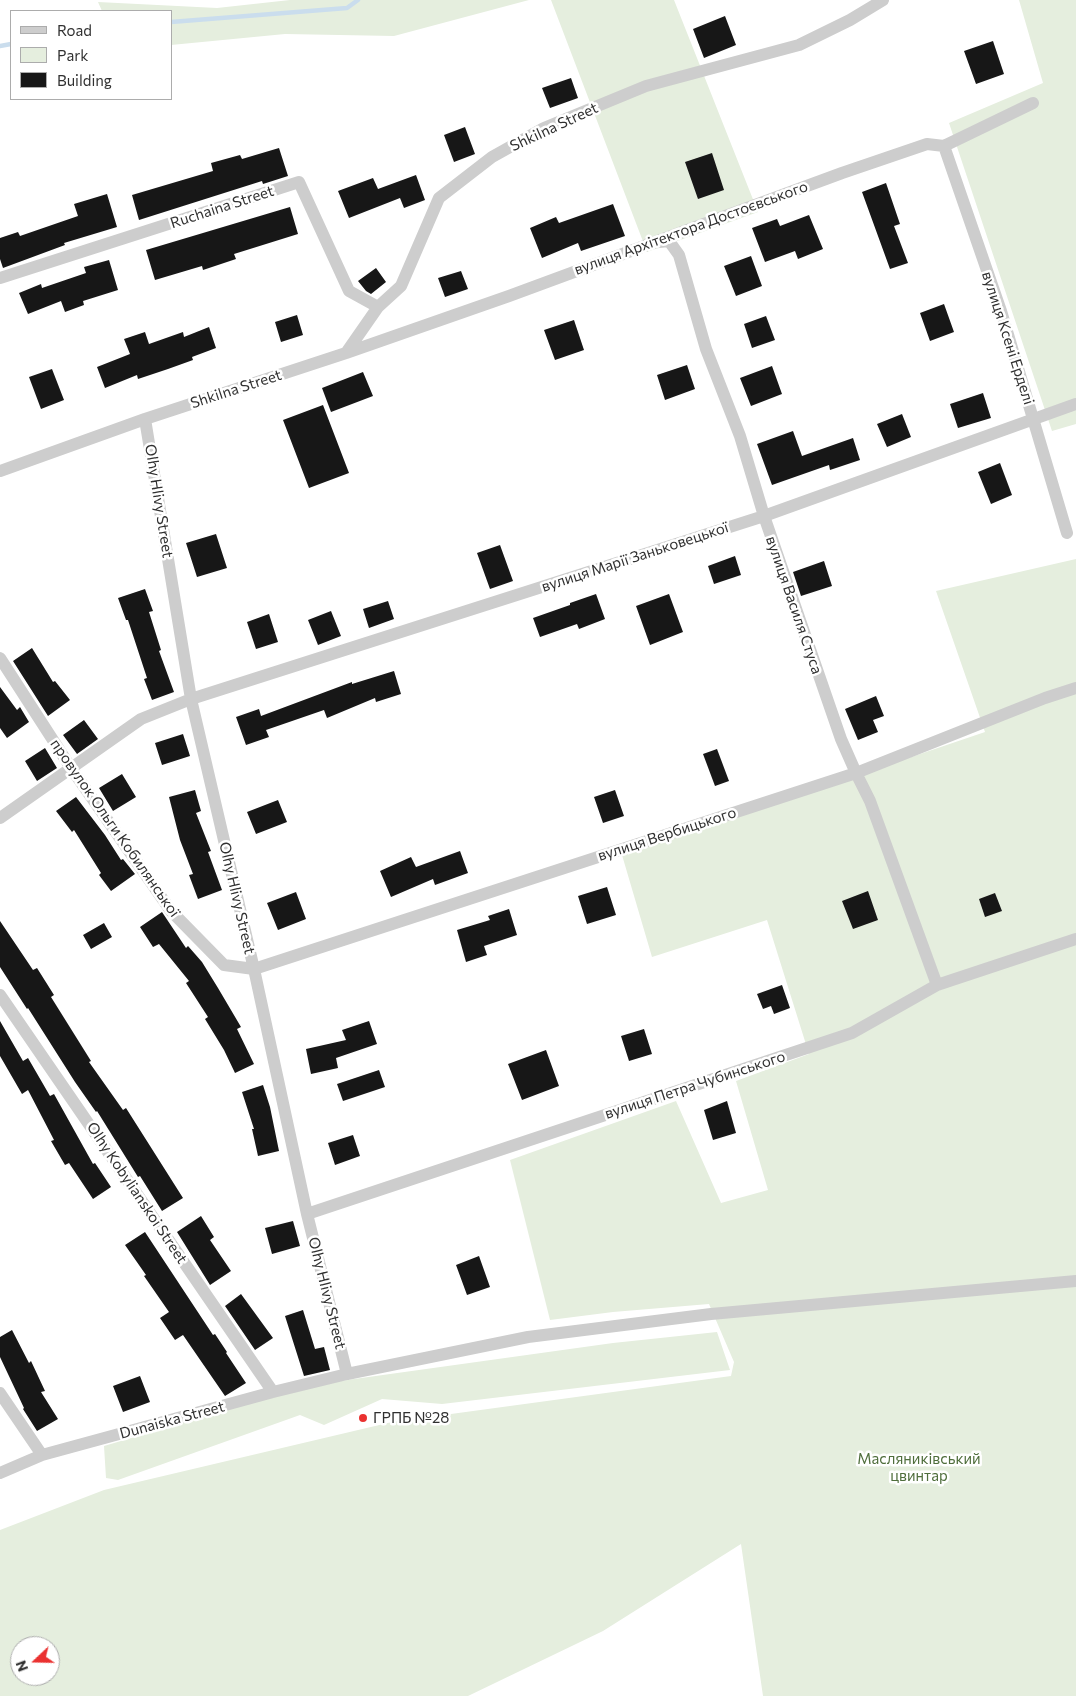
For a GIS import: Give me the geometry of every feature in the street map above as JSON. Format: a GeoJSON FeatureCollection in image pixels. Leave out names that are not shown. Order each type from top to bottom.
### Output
{"type":"FeatureCollection","features":[{"type":"Feature","properties":{"kind":"street","name":"Shkilna Street"},"geometry":{"type":"LineString","coordinates":[[0,471],[146,419],[346,353],[378,307],[401,286],[439,198],[492,157],[544,128],[646,86],[799,45],[850,20],[883,0]]}},
{"type":"Feature","properties":{"kind":"street","name":"вулиця Архітектора Достоєвського"},"geometry":{"type":"LineString","coordinates":[[346,353],[509,296],[649,243],[927,144],[944,146],[1033,103]]}},
{"type":"Feature","properties":{"kind":"street","name":"вулиця Ксені Ерделі"},"geometry":{"type":"LineString","coordinates":[[944,146],[1001,310],[1067,533]]}},
{"type":"Feature","properties":{"kind":"street","name":"Ruchaina Street"},"geometry":{"type":"LineString","coordinates":[[0,278],[298,182],[349,291],[378,307]]}},
{"type":"Feature","properties":{"kind":"street","name":"вулиця Василя Стуса"},"geometry":{"type":"LineString","coordinates":[[649,243],[668,240],[679,255],[706,349],[740,436],[764,516],[841,739],[870,801],[937,985]]}},
{"type":"Feature","properties":{"kind":"street","name":"вулиця Марії Заньковецької"},"geometry":{"type":"LineString","coordinates":[[0,818],[141,719],[191,700],[764,516],[1076,404]]}},
{"type":"Feature","properties":{"kind":"street","name":"Olhy Hlivy Street"},"geometry":{"type":"LineString","coordinates":[[146,419],[191,700],[254,969],[307,1214],[347,1374]]}},
{"type":"Feature","properties":{"kind":"street","name":"провулок Ольги Кобилянської"},"geometry":{"type":"LineString","coordinates":[[0,658],[71,768],[171,911],[224,965],[254,969]]}},
{"type":"Feature","properties":{"kind":"street","name":"вулиця Вербицького"},"geometry":{"type":"LineString","coordinates":[[254,969],[856,773],[1045,698],[1076,688]]}},
{"type":"Feature","properties":{"kind":"street","name":"вулиця Петра Чубинського"},"geometry":{"type":"LineString","coordinates":[[307,1214],[852,1033],[937,985],[1076,939]]}},
{"type":"Feature","properties":{"kind":"street","name":"Olhy Kobylianskoi Street"},"geometry":{"type":"LineString","coordinates":[[0,995],[273,1392]]}},
{"type":"Feature","properties":{"kind":"street","name":"Dunaiska Street"},"geometry":{"type":"LineString","coordinates":[[0,1473],[42,1455],[273,1392],[347,1374],[512,1340],[710,1314],[1076,1281]]}},
{"type":"Feature","properties":{"kind":"street"},"geometry":{"type":"LineString","coordinates":[[0,1393],[42,1455]]}},
{"type":"Feature","properties":{"kind":"green space"},"geometry":{"type":"Polygon","coordinates":[[[290,0],[529,0],[394,36],[285,34],[172,45],[172,10],[102,10],[98,2],[217,8],[290,0]]]}},
{"type":"Feature","properties":{"kind":"green space"},"geometry":{"type":"Polygon","coordinates":[[[551,0],[674,0],[758,212],[647,252],[551,0]]]}},
{"type":"Feature","properties":{"kind":"green space"},"geometry":{"type":"Polygon","coordinates":[[[1019,0],[1076,0],[1076,424],[1052,431],[949,123],[1043,83],[1019,0]]]}},
{"type":"Feature","properties":{"kind":"green space","name":"Масляниківський цвинтар"},"geometry":{"type":"Polygon","coordinates":[[[1076,559],[1076,1696],[763,1696],[741,1544],[603,1631],[468,1696],[0,1696],[0,1530],[104,1490],[392,1422],[731,1376],[734,1362],[709,1304],[613,1312],[550,1320],[510,1160],[676,1101],[721,1203],[768,1190],[736,1081],[809,1054],[767,920],[652,957],[622,855],[985,732],[936,591],[1076,559]]]}},
{"type":"Feature","properties":{"kind":"green space"},"geometry":{"type":"Polygon","coordinates":[[[717,1332],[730,1370],[442,1404],[382,1399],[324,1425],[300,1415],[118,1480],[106,1478],[104,1446],[311,1385],[613,1343],[717,1332]]]}},
{"type":"Feature","properties":{"kind":"building"},"geometry":{"type":"Polygon","coordinates":[[[725,16],[736,45],[704,58],[693,29],[725,16]]]}},
{"type":"Feature","properties":{"kind":"building"},"geometry":{"type":"Polygon","coordinates":[[[993,41],[1004,74],[976,84],[964,51],[993,41]]]}},
{"type":"Feature","properties":{"kind":"building"},"geometry":{"type":"Polygon","coordinates":[[[571,78],[578,98],[550,108],[542,88],[571,78]]]}},
{"type":"Feature","properties":{"kind":"building"},"geometry":{"type":"Polygon","coordinates":[[[465,127],[475,154],[454,162],[444,135],[465,127]]]}},
{"type":"Feature","properties":{"kind":"building"},"geometry":{"type":"Polygon","coordinates":[[[279,148],[288,176],[263,184],[262,181],[139,220],[132,195],[213,171],[211,163],[240,155],[242,159],[279,148]]]}},
{"type":"Feature","properties":{"kind":"building"},"geometry":{"type":"Polygon","coordinates":[[[712,153],[724,190],[698,199],[685,162],[712,153]]]}},
{"type":"Feature","properties":{"kind":"building"},"geometry":{"type":"Polygon","coordinates":[[[416,175],[425,200],[404,208],[400,198],[349,218],[338,191],[373,178],[378,189],[416,175]]]}},
{"type":"Feature","properties":{"kind":"building"},"geometry":{"type":"Polygon","coordinates":[[[886,183],[900,224],[894,226],[908,263],[890,269],[862,192],[886,183]]]}},
{"type":"Feature","properties":{"kind":"building"},"geometry":{"type":"Polygon","coordinates":[[[107,194],[117,227],[64,243],[65,245],[3,268],[0,259],[0,238],[18,232],[20,236],[78,216],[74,204],[107,194]]]}},
{"type":"Feature","properties":{"kind":"building"},"geometry":{"type":"Polygon","coordinates":[[[613,204],[625,236],[581,251],[578,243],[542,258],[530,228],[556,217],[559,223],[613,204]]]}},
{"type":"Feature","properties":{"kind":"building"},"geometry":{"type":"Polygon","coordinates":[[[290,207],[298,234],[234,254],[236,259],[203,270],[202,266],[155,280],[146,250],[290,207]]]}},
{"type":"Feature","properties":{"kind":"building"},"geometry":{"type":"Polygon","coordinates":[[[809,215],[823,249],[798,259],[795,251],[765,262],[752,228],[777,219],[780,226],[809,215]]]}},
{"type":"Feature","properties":{"kind":"building"},"geometry":{"type":"Polygon","coordinates":[[[751,256],[762,286],[736,296],[724,266],[751,256]]]}},
{"type":"Feature","properties":{"kind":"building"},"geometry":{"type":"Polygon","coordinates":[[[109,260],[118,290],[83,301],[84,305],[65,312],[61,301],[28,314],[19,293],[41,284],[42,288],[86,273],[84,267],[109,260]]]}},
{"type":"Feature","properties":{"kind":"building"},"geometry":{"type":"Polygon","coordinates":[[[376,268],[386,282],[371,294],[358,281],[376,268]]]}},
{"type":"Feature","properties":{"kind":"building"},"geometry":{"type":"Polygon","coordinates":[[[461,271],[468,289],[445,297],[438,278],[461,271]]]}},
{"type":"Feature","properties":{"kind":"building"},"geometry":{"type":"Polygon","coordinates":[[[944,304],[954,332],[930,341],[920,313],[944,304]]]}},
{"type":"Feature","properties":{"kind":"building"},"geometry":{"type":"Polygon","coordinates":[[[297,315],[303,335],[281,342],[275,322],[297,315]]]}},
{"type":"Feature","properties":{"kind":"building"},"geometry":{"type":"Polygon","coordinates":[[[766,316],[775,340],[752,348],[744,324],[766,316]]]}},
{"type":"Feature","properties":{"kind":"building"},"geometry":{"type":"Polygon","coordinates":[[[574,320],[584,350],[555,360],[544,330],[574,320]]]}},
{"type":"Feature","properties":{"kind":"building"},"geometry":{"type":"Polygon","coordinates":[[[209,327],[216,348],[192,357],[193,360],[138,379],[137,375],[105,388],[97,367],[130,354],[124,339],[145,332],[149,344],[183,332],[184,337],[209,327]]]}},
{"type":"Feature","properties":{"kind":"building"},"geometry":{"type":"Polygon","coordinates":[[[687,365],[695,389],[665,400],[657,375],[687,365]]]}},
{"type":"Feature","properties":{"kind":"building"},"geometry":{"type":"Polygon","coordinates":[[[772,366],[782,394],[751,406],[740,378],[772,366]]]}},
{"type":"Feature","properties":{"kind":"building"},"geometry":{"type":"Polygon","coordinates":[[[52,369],[64,400],[41,409],[29,377],[52,369]]]}},
{"type":"Feature","properties":{"kind":"building"},"geometry":{"type":"Polygon","coordinates":[[[363,372],[373,396],[331,412],[322,388],[363,372]]]}},
{"type":"Feature","properties":{"kind":"building"},"geometry":{"type":"Polygon","coordinates":[[[983,393],[991,418],[958,428],[950,404],[983,393]]]}},
{"type":"Feature","properties":{"kind":"building"},"geometry":{"type":"Polygon","coordinates":[[[323,405],[349,473],[309,488],[283,420],[323,405]]]}},
{"type":"Feature","properties":{"kind":"building"},"geometry":{"type":"Polygon","coordinates":[[[902,414],[911,437],[887,447],[877,424],[902,414]]]}},
{"type":"Feature","properties":{"kind":"building"},"geometry":{"type":"Polygon","coordinates":[[[793,431],[802,456],[853,438],[860,460],[830,470],[829,465],[772,485],[757,444],[793,431]]]}},
{"type":"Feature","properties":{"kind":"building"},"geometry":{"type":"Polygon","coordinates":[[[1000,463],[1012,495],[991,504],[978,472],[1000,463]]]}},
{"type":"Feature","properties":{"kind":"building"},"geometry":{"type":"Polygon","coordinates":[[[216,534],[227,568],[197,577],[186,543],[216,534]]]}},
{"type":"Feature","properties":{"kind":"building"},"geometry":{"type":"Polygon","coordinates":[[[500,545],[513,581],[490,589],[477,553],[500,545]]]}},
{"type":"Feature","properties":{"kind":"building"},"geometry":{"type":"Polygon","coordinates":[[[735,556],[741,575],[714,584],[708,566],[735,556]]]}},
{"type":"Feature","properties":{"kind":"building"},"geometry":{"type":"Polygon","coordinates":[[[824,561],[832,586],[801,596],[793,572],[824,561]]]}},
{"type":"Feature","properties":{"kind":"building"},"geometry":{"type":"Polygon","coordinates":[[[145,589],[153,611],[149,612],[161,650],[159,651],[174,692],[152,700],[144,679],[147,678],[128,620],[126,620],[118,598],[145,589]]]}},
{"type":"Feature","properties":{"kind":"building"},"geometry":{"type":"Polygon","coordinates":[[[596,594],[605,619],[579,629],[577,624],[540,637],[533,618],[596,594]]]}},
{"type":"Feature","properties":{"kind":"building"},"geometry":{"type":"Polygon","coordinates":[[[669,594],[683,632],[650,645],[636,606],[669,594]]]}},
{"type":"Feature","properties":{"kind":"building"},"geometry":{"type":"Polygon","coordinates":[[[388,601],[394,619],[369,628],[363,609],[388,601]]]}},
{"type":"Feature","properties":{"kind":"building"},"geometry":{"type":"Polygon","coordinates":[[[331,611],[341,636],[318,645],[308,620],[331,611]]]}},
{"type":"Feature","properties":{"kind":"building"},"geometry":{"type":"Polygon","coordinates":[[[269,614],[278,642],[256,649],[247,622],[269,614]]]}},
{"type":"Feature","properties":{"kind":"building"},"geometry":{"type":"Polygon","coordinates":[[[32,648],[53,682],[55,681],[70,700],[48,716],[13,661],[32,648]]]}},
{"type":"Feature","properties":{"kind":"building"},"geometry":{"type":"Polygon","coordinates":[[[394,671],[401,694],[376,702],[375,698],[327,718],[324,710],[266,730],[269,737],[246,745],[236,717],[259,709],[261,716],[352,682],[352,684],[394,671]]]}},
{"type":"Feature","properties":{"kind":"building"},"geometry":{"type":"Polygon","coordinates":[[[0,687],[17,710],[20,707],[29,722],[7,738],[0,728],[0,687]]]}},
{"type":"Feature","properties":{"kind":"building"},"geometry":{"type":"Polygon","coordinates":[[[876,696],[884,716],[873,720],[878,732],[858,740],[845,709],[876,696]]]}},
{"type":"Feature","properties":{"kind":"building"},"geometry":{"type":"Polygon","coordinates":[[[84,720],[98,739],[77,754],[63,735],[84,720]]]}},
{"type":"Feature","properties":{"kind":"building"},"geometry":{"type":"Polygon","coordinates":[[[183,734],[190,756],[162,765],[155,743],[183,734]]]}},
{"type":"Feature","properties":{"kind":"building"},"geometry":{"type":"Polygon","coordinates":[[[45,748],[57,768],[37,781],[25,761],[45,748]]]}},
{"type":"Feature","properties":{"kind":"building"},"geometry":{"type":"Polygon","coordinates":[[[717,749],[729,781],[715,786],[703,754],[717,749]]]}},
{"type":"Feature","properties":{"kind":"building"},"geometry":{"type":"Polygon","coordinates":[[[122,774],[136,797],[113,811],[99,788],[122,774]]]}},
{"type":"Feature","properties":{"kind":"building"},"geometry":{"type":"Polygon","coordinates":[[[195,790],[201,811],[196,813],[211,851],[208,852],[222,890],[198,899],[189,875],[193,874],[180,840],[169,797],[195,790]]]}},
{"type":"Feature","properties":{"kind":"building"},"geometry":{"type":"Polygon","coordinates":[[[615,790],[624,816],[603,823],[594,797],[615,790]]]}},
{"type":"Feature","properties":{"kind":"building"},"geometry":{"type":"Polygon","coordinates":[[[76,797],[105,835],[121,860],[123,859],[135,874],[111,891],[99,875],[101,873],[74,830],[72,832],[56,811],[76,797]]]}},
{"type":"Feature","properties":{"kind":"building"},"geometry":{"type":"Polygon","coordinates":[[[278,800],[287,822],[256,834],[247,812],[278,800]]]}},
{"type":"Feature","properties":{"kind":"building"},"geometry":{"type":"Polygon","coordinates":[[[460,851],[468,873],[435,885],[433,879],[391,897],[380,871],[411,857],[416,867],[460,851]]]}},
{"type":"Feature","properties":{"kind":"building"},"geometry":{"type":"Polygon","coordinates":[[[607,887],[616,915],[587,924],[578,896],[607,887]]]}},
{"type":"Feature","properties":{"kind":"building"},"geometry":{"type":"Polygon","coordinates":[[[868,891],[878,920],[853,929],[842,901],[868,891]]]}},
{"type":"Feature","properties":{"kind":"building"},"geometry":{"type":"Polygon","coordinates":[[[296,892],[306,919],[278,930],[267,903],[296,892]]]}},
{"type":"Feature","properties":{"kind":"building"},"geometry":{"type":"Polygon","coordinates":[[[995,893],[1002,911],[985,917],[979,899],[995,893]]]}},
{"type":"Feature","properties":{"kind":"building"},"geometry":{"type":"Polygon","coordinates":[[[509,909],[517,935],[484,946],[487,955],[466,962],[457,930],[490,920],[488,916],[509,909]]]}},
{"type":"Feature","properties":{"kind":"building"},"geometry":{"type":"Polygon","coordinates":[[[162,912],[186,948],[188,946],[202,962],[218,988],[241,1027],[237,1029],[254,1064],[235,1073],[224,1050],[205,1019],[208,1017],[186,983],[189,981],[159,944],[153,947],[140,927],[162,912]]]}},
{"type":"Feature","properties":{"kind":"building"},"geometry":{"type":"Polygon","coordinates":[[[0,921],[33,970],[37,968],[54,995],[51,997],[91,1061],[89,1062],[123,1110],[126,1108],[183,1198],[162,1211],[0,967],[0,921]]]}},
{"type":"Feature","properties":{"kind":"building"},"geometry":{"type":"Polygon","coordinates":[[[104,923],[112,937],[91,949],[83,935],[104,923]]]}},
{"type":"Feature","properties":{"kind":"building"},"geometry":{"type":"Polygon","coordinates":[[[782,985],[790,1008],[774,1014],[771,1006],[763,1009],[757,994],[782,985]]]}},
{"type":"Feature","properties":{"kind":"building"},"geometry":{"type":"Polygon","coordinates":[[[0,1021],[23,1061],[28,1058],[50,1096],[54,1094],[93,1164],[95,1163],[111,1187],[93,1199],[69,1163],[65,1165],[51,1141],[54,1140],[28,1090],[22,1094],[0,1056],[0,1021]]]}},
{"type":"Feature","properties":{"kind":"building"},"geometry":{"type":"Polygon","coordinates":[[[369,1021],[377,1044],[336,1058],[338,1068],[311,1074],[306,1049],[346,1040],[342,1030],[369,1021]]]}},
{"type":"Feature","properties":{"kind":"building"},"geometry":{"type":"Polygon","coordinates":[[[644,1029],[652,1054],[629,1061],[621,1036],[644,1029]]]}},
{"type":"Feature","properties":{"kind":"building"},"geometry":{"type":"Polygon","coordinates":[[[546,1050],[559,1086],[522,1100],[508,1064],[546,1050]]]}},
{"type":"Feature","properties":{"kind":"building"},"geometry":{"type":"Polygon","coordinates":[[[379,1070],[385,1087],[343,1101],[337,1084],[379,1070]]]}},
{"type":"Feature","properties":{"kind":"building"},"geometry":{"type":"Polygon","coordinates":[[[263,1085],[270,1107],[279,1151],[258,1156],[252,1129],[254,1129],[242,1092],[263,1085]]]}},
{"type":"Feature","properties":{"kind":"building"},"geometry":{"type":"Polygon","coordinates":[[[727,1101],[736,1133],[713,1140],[704,1110],[727,1101]]]}},
{"type":"Feature","properties":{"kind":"building"},"geometry":{"type":"Polygon","coordinates":[[[353,1135],[360,1156],[335,1165],[328,1143],[353,1135]]]}},
{"type":"Feature","properties":{"kind":"building"},"geometry":{"type":"Polygon","coordinates":[[[201,1216],[214,1237],[210,1240],[231,1271],[210,1285],[177,1232],[201,1216]]]}},
{"type":"Feature","properties":{"kind":"building"},"geometry":{"type":"Polygon","coordinates":[[[293,1221],[300,1246],[272,1254],[265,1228],[293,1221]]]}},
{"type":"Feature","properties":{"kind":"building"},"geometry":{"type":"Polygon","coordinates":[[[145,1232],[246,1383],[225,1396],[183,1335],[175,1340],[160,1318],[169,1312],[125,1245],[145,1232]]]}},
{"type":"Feature","properties":{"kind":"building"},"geometry":{"type":"Polygon","coordinates":[[[479,1256],[490,1287],[467,1295],[456,1265],[479,1256]]]}},
{"type":"Feature","properties":{"kind":"building"},"geometry":{"type":"Polygon","coordinates":[[[241,1294],[273,1338],[255,1350],[225,1306],[241,1294]]]}},
{"type":"Feature","properties":{"kind":"building"},"geometry":{"type":"Polygon","coordinates":[[[303,1310],[315,1349],[324,1347],[330,1370],[304,1376],[285,1316],[303,1310]]]}},
{"type":"Feature","properties":{"kind":"building"},"geometry":{"type":"Polygon","coordinates":[[[12,1330],[29,1363],[31,1361],[45,1391],[41,1392],[58,1419],[37,1431],[23,1409],[0,1357],[0,1337],[12,1330]]]}},
{"type":"Feature","properties":{"kind":"building"},"geometry":{"type":"Polygon","coordinates":[[[140,1376],[150,1402],[123,1412],[113,1386],[140,1376]]]}},
{"type":"Feature","properties":{"kind":"waterway"},"geometry":{"type":"LineString","coordinates":[[172,22],[347,8],[358,0]]}},
{"type":"Feature","properties":{"kind":"waterway"},"geometry":{"type":"LineString","coordinates":[[0,46],[10,44]]}},
{"type":"Feature","properties":{"kind":"place","name":"ГРПБ №28"},"geometry":{"type":"Point","coordinates":[363,1418]}}]}
